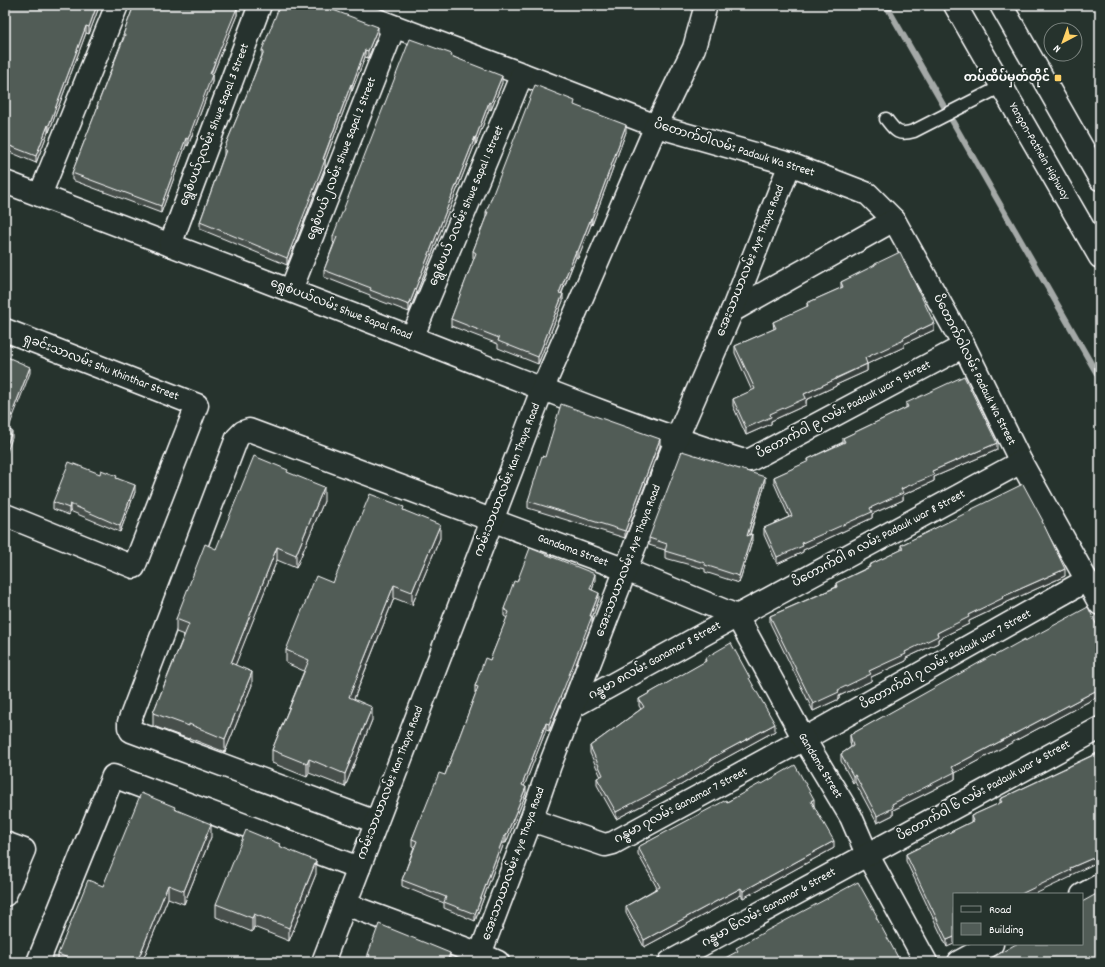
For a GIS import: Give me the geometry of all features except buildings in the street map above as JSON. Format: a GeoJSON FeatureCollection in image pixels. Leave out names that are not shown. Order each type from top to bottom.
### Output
{"type":"FeatureCollection","features":[{"type":"Feature","properties":{"kind":"street"},"geometry":{"type":"LineString","coordinates":[[40,195],[117,5]]}},
{"type":"Feature","properties":{"kind":"street","name":"ရွေစံပယ်၃လမ်း Shwe Sapal 3 Street"},"geometry":{"type":"LineString","coordinates":[[170,245],[260,5]]}},
{"type":"Feature","properties":{"kind":"street","name":"ပိတောက်ဝါလမ်း Padauk Wa Street"},"geometry":{"type":"LineString","coordinates":[[337,5],[656,126],[790,164],[868,194],[894,220],[964,346],[1021,462],[1100,604]]}},
{"type":"Feature","properties":{"kind":"street","name":"ကမ်းသာယာလမ်း Kan Thaya Road"},"geometry":{"type":"LineString","coordinates":[[323,962],[542,390],[656,126],[694,48],[706,5]]}},
{"type":"Feature","properties":{"kind":"street","name":"Yangon-Pathein Highway"},"geometry":{"type":"LineString","coordinates":[[954,5],[1100,257]]}},
{"type":"Feature","properties":{"kind":"street"},"geometry":{"type":"LineString","coordinates":[[1002,5],[1100,179]]}},
{"type":"Feature","properties":{"kind":"street","name":"ရွေစံပယ်၂လမ်း Shwe Sapal 2 Street"},"geometry":{"type":"LineString","coordinates":[[291,290],[394,27]]}},
{"type":"Feature","properties":{"kind":"street","name":"ရွေစံပယ် ၁လမ်း Shwe Sapal 1 Street"},"geometry":{"type":"LineString","coordinates":[[412,338],[522,74]]}},
{"type":"Feature","properties":{"kind":"street","name":"အေးသာယာလမ်း Aye Thaya Road"},"geometry":{"type":"LineString","coordinates":[[485,959],[531,820],[572,707],[676,440],[732,311],[790,164]]}},
{"type":"Feature","properties":{"kind":"street","name":"ရွေစံပယ်လမ်း Shwe Sapal Road"},"geometry":{"type":"LineString","coordinates":[[5,182],[291,290],[542,390],[676,440]]}},
{"type":"Feature","properties":{"kind":"street"},"geometry":{"type":"LineString","coordinates":[[732,311],[894,220]]}},
{"type":"Feature","properties":{"kind":"street","name":"ရှခင်းသာလမ်း Shu Khinthar Street"},"geometry":{"type":"LineString","coordinates":[[5,330],[197,405],[134,567],[5,515]]}},
{"type":"Feature","properties":{"kind":"street","name":"ပိတောက်ဝါ ၉ လမ်း Padauk war 9 Street"},"geometry":{"type":"LineString","coordinates":[[676,440],[741,460],[750,460],[964,346]]}},
{"type":"Feature","properties":{"kind":"street","name":"Gandama Street"},"geometry":{"type":"LineString","coordinates":[[376,822],[131,732],[128,727],[237,438],[243,432],[249,430],[626,570],[737,616],[804,739],[851,817],[867,854],[926,962]]}},
{"type":"Feature","properties":{"kind":"street","name":"ပိတောက်ဝါ ၈ လမ်း Padauk war 8 Street"},"geometry":{"type":"LineString","coordinates":[[737,616],[1021,462]]}},
{"type":"Feature","properties":{"kind":"street","name":"ပိတောက်ဝါ ၇ လမ်း Padauk war 7 Street"},"geometry":{"type":"LineString","coordinates":[[804,739],[1087,580]]}},
{"type":"Feature","properties":{"kind":"street","name":"ဂန္ဓမာ ၈လမ်း Ganamar 8 Street"},"geometry":{"type":"LineString","coordinates":[[572,707],[737,616]]}},
{"type":"Feature","properties":{"kind":"street","name":"ပိတောက်ဝါ ၆ လမ်း Padauk war 6 Street"},"geometry":{"type":"LineString","coordinates":[[867,854],[1100,728]]}},
{"type":"Feature","properties":{"kind":"street","name":"ဂန္ဓမာ ၇လမ်း Ganamar 7 Street"},"geometry":{"type":"LineString","coordinates":[[531,820],[605,845],[613,843],[804,739]]}},
{"type":"Feature","properties":{"kind":"street"},"geometry":{"type":"LineString","coordinates":[[38,962],[113,776],[359,868]]}},
{"type":"Feature","properties":{"kind":"street"},"geometry":{"type":"LineString","coordinates":[[5,895],[14,846]]}},
{"type":"Feature","properties":{"kind":"street","name":"ဂန္ဓမာ ၆လမ်း Ganamar 6 Street"},"geometry":{"type":"LineString","coordinates":[[670,962],[867,854]]}},
{"type":"Feature","properties":{"kind":"street"},"geometry":{"type":"LineString","coordinates":[[1083,894],[1100,885]]}},
{"type":"Feature","properties":{"kind":"street"},"geometry":{"type":"LineString","coordinates":[[345,904],[485,959]]}},
{"type":"Feature","properties":{"kind":"street"},"geometry":{"type":"LineString","coordinates":[[959,962],[990,945]]}},
{"type":"Feature","properties":{"kind":"lane"},"geometry":{"type":"LineString","coordinates":[[886,119],[895,131],[904,134],[914,131],[1002,86]]}},
{"type":"Feature","properties":{"kind":"waterway"},"geometry":{"type":"LineString","coordinates":[[886,5],[1100,379]]}},
{"type":"Feature","properties":{"kind":"place","name":"တပ်ထိပ်မှတ်တိုင်"},"geometry":{"type":"Point","coordinates":[1058,78]}}]}
